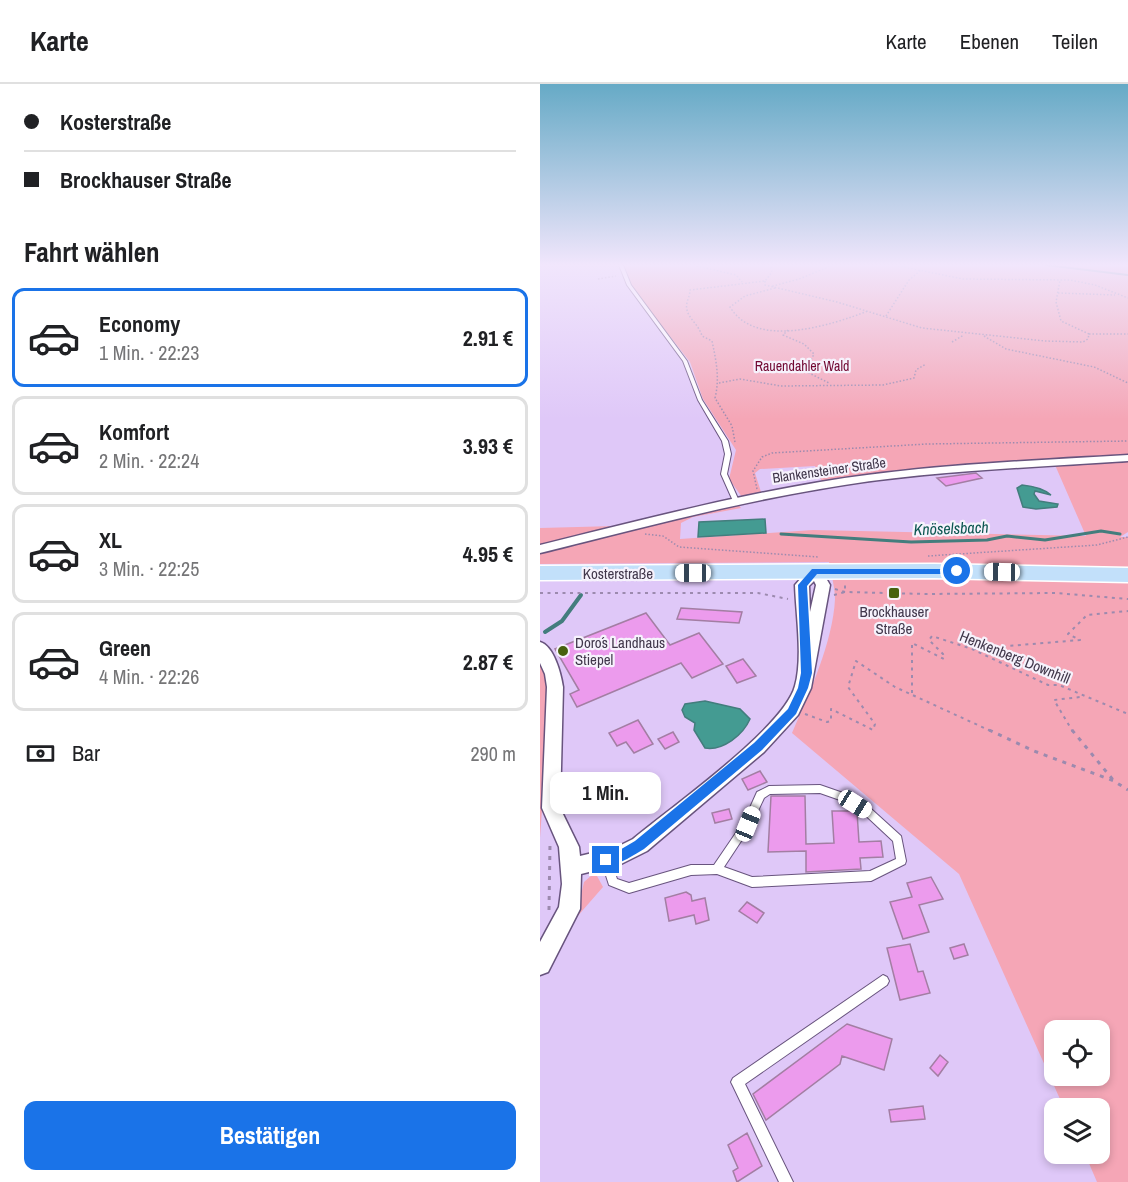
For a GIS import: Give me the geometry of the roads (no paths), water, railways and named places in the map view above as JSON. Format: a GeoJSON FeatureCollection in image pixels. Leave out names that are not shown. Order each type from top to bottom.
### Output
{"type":"FeatureCollection","features":[{"type":"Feature","properties":{"kind":"main road","name":"Kosterstraße"},"geometry":{"type":"LineString","coordinates":[[540,573],[692,583]]}},
{"type":"Feature","properties":{"kind":"main road","name":"Kosterstraße"},"geometry":{"type":"LineString","coordinates":[[540,585],[1128,575]]}},
{"type":"Feature","properties":{"kind":"main road","name":"Kosterstraße"},"geometry":{"type":"LineString","coordinates":[[814,580],[1128,586]]}},
{"type":"Feature","properties":{"kind":"street","name":"Blankensteiner Straße"},"geometry":{"type":"LineString","coordinates":[[540,549],[760,495],[822,484],[934,471],[1128,458]]}},
{"type":"Feature","properties":{"kind":"street"},"geometry":{"type":"LineString","coordinates":[[572,867],[606,860],[640,845],[758,747],[787,717],[796,703],[806,673],[814,580]]}},
{"type":"Feature","properties":{"kind":"street"},"geometry":{"type":"LineString","coordinates":[[806,673],[814,580]]}},
{"type":"Feature","properties":{"kind":"street"},"geometry":{"type":"LineString","coordinates":[[540,647],[553,674],[555,687],[551,808],[569,847],[572,867],[569,909],[540,964]]}},
{"type":"Feature","properties":{"kind":"lane"},"geometry":{"type":"LineString","coordinates":[[650,316],[685,361],[700,400],[725,441],[728,454],[723,474],[736,501]]}},
{"type":"Feature","properties":{"kind":"lane"},"geometry":{"type":"LineString","coordinates":[[606,860],[613,882],[629,888],[691,870],[717,868],[752,882],[871,876],[901,861],[898,839],[866,810],[843,797],[820,789],[769,790],[760,795],[748,824],[717,868]]}},
{"type":"Feature","properties":{"kind":"lane"},"geometry":{"type":"LineString","coordinates":[[786,1182],[737,1082],[883,981]]}},
{"type":"Feature","properties":{"kind":"waterway","name":"Knöselsbach"},"geometry":{"type":"LineString","coordinates":[[781,534],[911,542],[987,540],[1007,536],[1045,540],[1101,531],[1120,534]]}},
{"type":"Feature","properties":{"kind":"waterway","name":"Knöselsbach"},"geometry":{"type":"LineString","coordinates":[[545,632],[562,621],[581,595]]}},
{"type":"Feature","properties":{"kind":"place","name":"Brockhauser Straße"},"geometry":{"type":"Point","coordinates":[894,593]}},
{"type":"Feature","properties":{"kind":"place","name":"Doro´s Landhaus Stiepel"},"geometry":{"type":"Point","coordinates":[563,651]}},
{"type":"Feature","properties":{"kind":"park label","name":"Rauendahler Wald"},"geometry":{"type":"Point","coordinates":[802,366]}}]}
